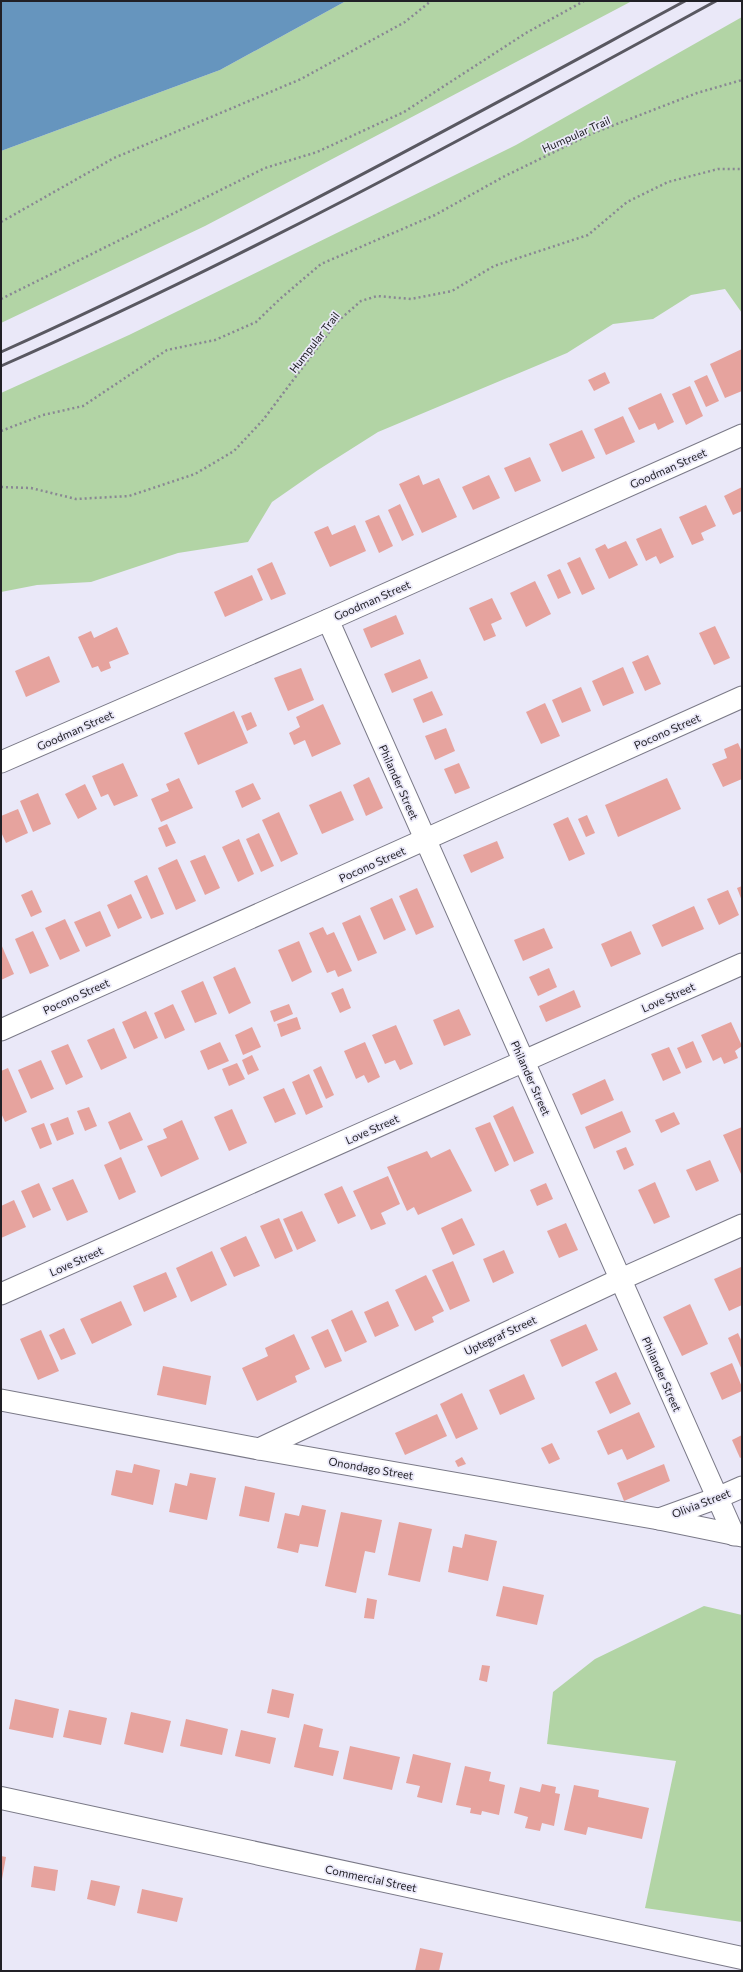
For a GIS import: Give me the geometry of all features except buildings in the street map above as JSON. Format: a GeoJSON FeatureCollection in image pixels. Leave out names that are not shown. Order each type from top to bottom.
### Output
{"type":"FeatureCollection","features":[{"type":"Feature","properties":{"kind":"main road","name":"Commercial Street"},"geometry":{"type":"LineString","coordinates":[[1,1798],[742,1958]]}},
{"type":"Feature","properties":{"kind":"street","name":"Goodman Street"},"geometry":{"type":"LineString","coordinates":[[1,762],[328,620],[742,435]]}},
{"type":"Feature","properties":{"kind":"street","name":"Philander Street"},"geometry":{"type":"LineString","coordinates":[[328,620],[424,841],[524,1062],[717,1498],[738,1536]]}},
{"type":"Feature","properties":{"kind":"street","name":"Pocono Street"},"geometry":{"type":"LineString","coordinates":[[1,1030],[742,697]]}},
{"type":"Feature","properties":{"kind":"street","name":"Love Street"},"geometry":{"type":"LineString","coordinates":[[1,1294],[742,964]]}},
{"type":"Feature","properties":{"kind":"street","name":"Uptegraf Street"},"geometry":{"type":"LineString","coordinates":[[259,1448],[620,1279],[742,1225]]}},
{"type":"Feature","properties":{"kind":"street","name":"Onondago Street"},"geometry":{"type":"LineString","coordinates":[[1,1400],[259,1448],[659,1519],[738,1536]]}},
{"type":"Feature","properties":{"kind":"street","name":"Olivia Street"},"geometry":{"type":"LineString","coordinates":[[659,1519],[717,1498],[742,1487]]}},
{"type":"Feature","properties":{"kind":"path"},"geometry":{"type":"LineString","coordinates":[[1,222],[114,158],[301,79],[405,22],[431,1]]}},
{"type":"Feature","properties":{"kind":"path"},"geometry":{"type":"LineString","coordinates":[[1,299],[265,168],[317,152],[404,112],[526,34],[584,1]]}},
{"type":"Feature","properties":{"kind":"path","name":"Humpular Trail"},"geometry":{"type":"LineString","coordinates":[[1,432],[43,415],[83,406],[167,350],[215,340],[256,322],[281,298],[321,264],[434,215],[503,177],[591,134],[697,93],[742,80]]}},
{"type":"Feature","properties":{"kind":"path","name":"Humpular Trail"},"geometry":{"type":"LineString","coordinates":[[1,487],[31,488],[76,499],[129,496],[195,474],[234,452],[263,420],[337,322],[361,301],[376,296],[411,299],[452,291],[494,266],[588,235],[627,202],[668,182],[718,169],[742,169]]}},
{"type":"Feature","properties":{"kind":"green space"},"geometry":{"type":"Polygon","coordinates":[[[346,1],[632,1],[205,226],[1,323],[1,151],[220,70],[346,1]]]}},
{"type":"Feature","properties":{"kind":"green space"},"geometry":{"type":"Polygon","coordinates":[[[742,17],[742,313],[725,289],[691,295],[653,319],[613,324],[567,353],[378,432],[318,470],[272,502],[248,542],[178,553],[91,582],[37,585],[1,592],[1,393],[129,335],[516,145],[742,17]]]}},
{"type":"Feature","properties":{"kind":"green space"},"geometry":{"type":"Polygon","coordinates":[[[704,1606],[742,1615],[742,1922],[645,1908],[676,1761],[547,1744],[553,1692],[595,1659],[704,1606]]]}},
{"type":"Feature","properties":{"kind":"water"},"geometry":{"type":"Polygon","coordinates":[[[1,1],[346,1],[220,70],[1,151],[1,1]]]}},
{"type":"Feature","properties":{"kind":"railway"},"geometry":{"type":"LineString","coordinates":[[1,352],[88,312],[261,227],[431,138],[685,1]]}},
{"type":"Feature","properties":{"kind":"railway"},"geometry":{"type":"LineString","coordinates":[[1,366],[92,325],[273,237],[540,97],[716,1]]}}]}
